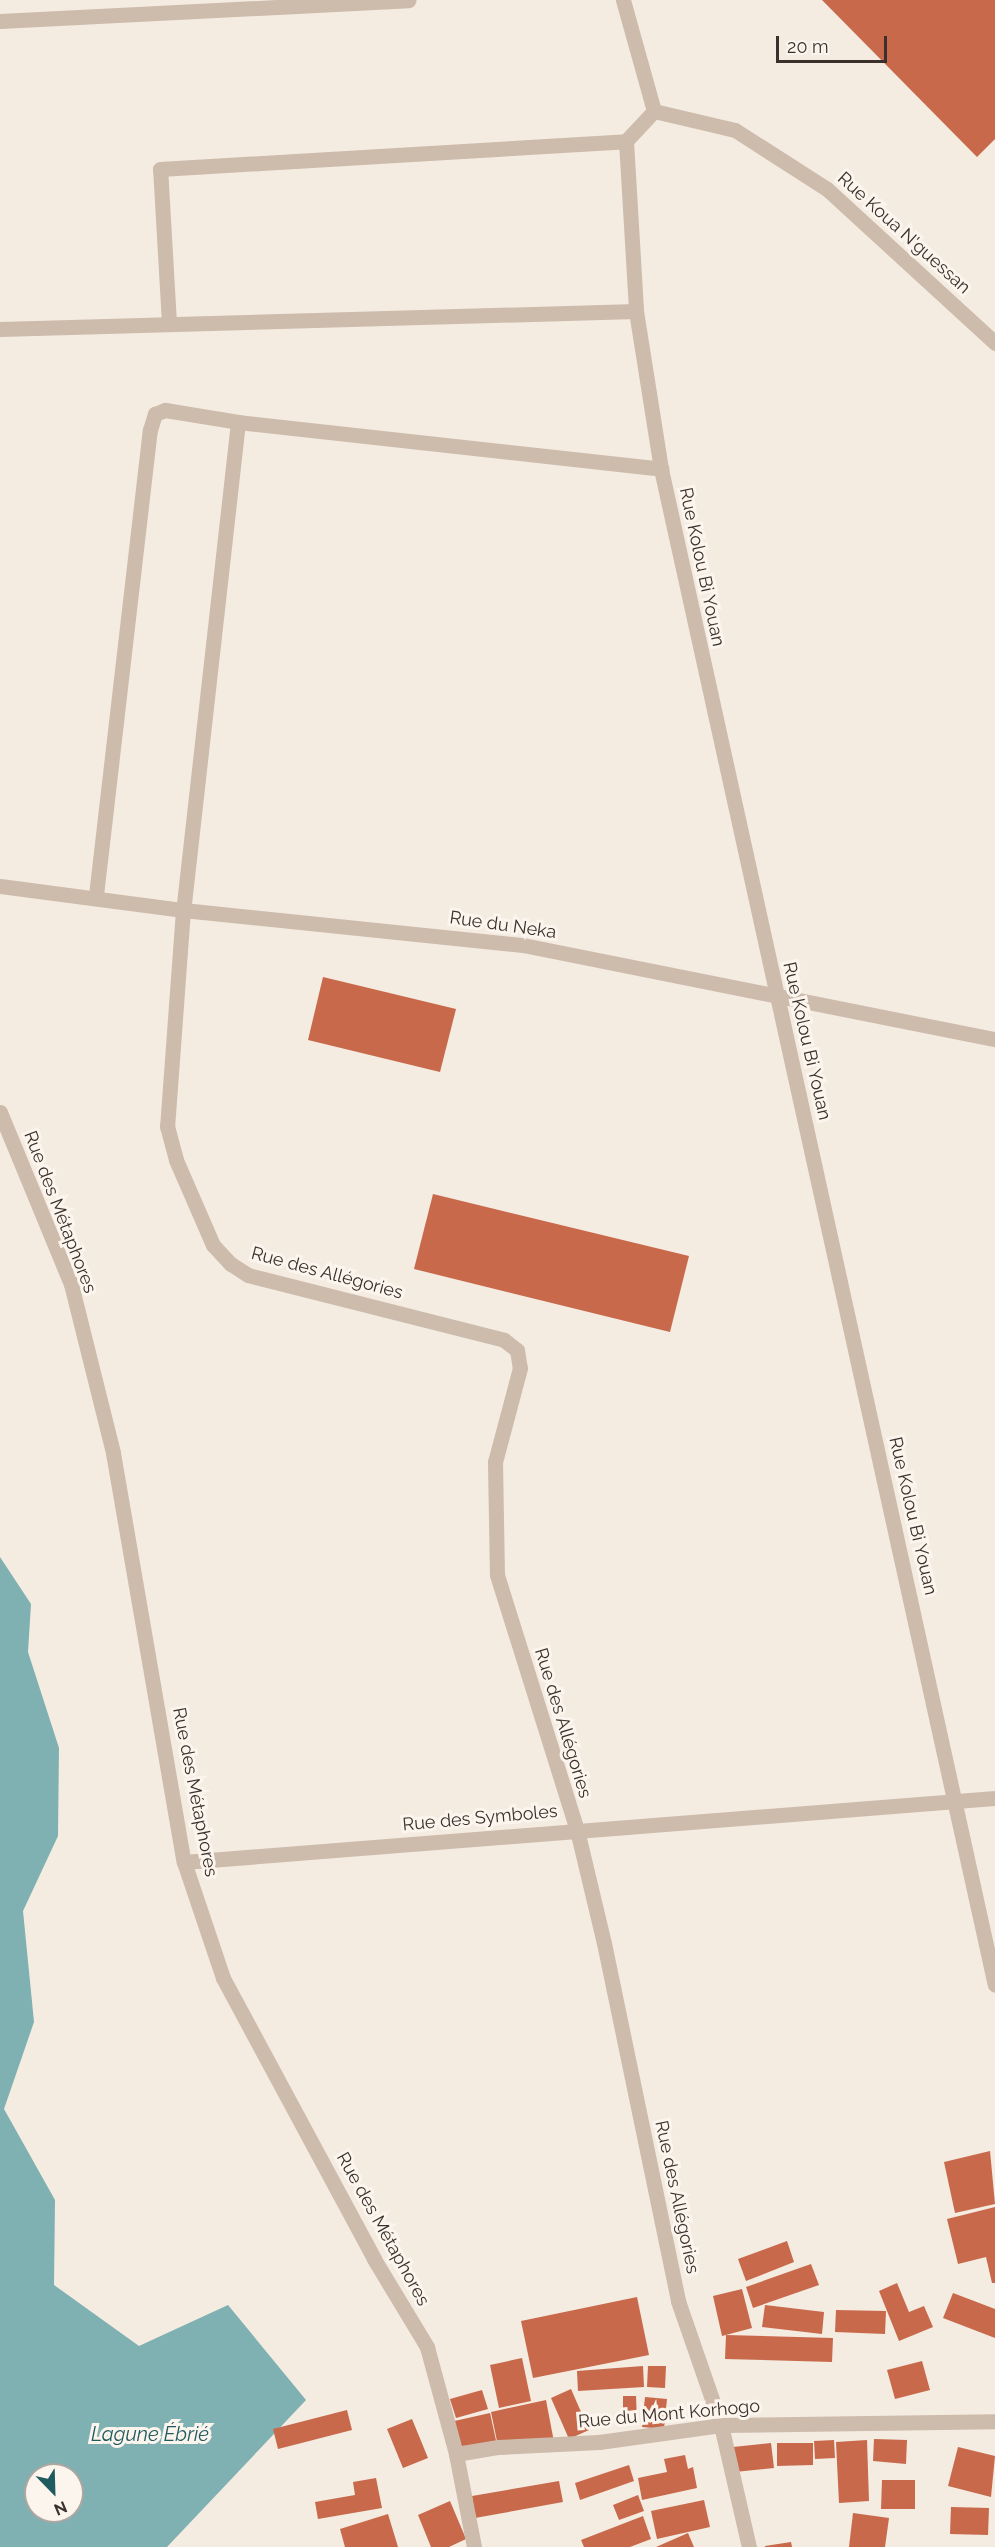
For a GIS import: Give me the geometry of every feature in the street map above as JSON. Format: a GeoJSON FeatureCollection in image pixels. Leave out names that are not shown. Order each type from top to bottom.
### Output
{"type":"FeatureCollection","features":[{"type":"Feature","properties":{"kind":"street"},"geometry":{"type":"LineString","coordinates":[[0,21],[408,0]]}},
{"type":"Feature","properties":{"kind":"street"},"geometry":{"type":"LineString","coordinates":[[169,322],[160,169],[626,141],[654,111],[623,0]]}},
{"type":"Feature","properties":{"kind":"street","name":"Rue Koua N'guessan"},"geometry":{"type":"LineString","coordinates":[[654,111],[735,130],[827,189],[995,343]]}},
{"type":"Feature","properties":{"kind":"street","name":"Rue Kolou Bi Youan"},"geometry":{"type":"LineString","coordinates":[[626,141],[636,311],[661,469],[776,997],[957,1801],[995,1985]]}},
{"type":"Feature","properties":{"kind":"street"},"geometry":{"type":"LineString","coordinates":[[0,329],[169,322],[636,311]]}},
{"type":"Feature","properties":{"kind":"street"},"geometry":{"type":"LineString","coordinates":[[96,895],[150,430],[155,414],[165,410],[238,422],[661,469]]}},
{"type":"Feature","properties":{"kind":"street","name":"Rue des Allégories"},"geometry":{"type":"LineString","coordinates":[[238,422],[183,910],[167,1126],[176,1160],[213,1245],[231,1264],[248,1275],[504,1340],[517,1350],[520,1368],[495,1462],[497,1575],[577,1830],[604,1943],[678,2301],[721,2425],[749,2547]]}},
{"type":"Feature","properties":{"kind":"street","name":"Rue du Neka"},"geometry":{"type":"LineString","coordinates":[[0,886],[96,895],[183,910],[524,945],[995,1039]]}},
{"type":"Feature","properties":{"kind":"street","name":"Rue des Métaphores"},"geometry":{"type":"LineString","coordinates":[[0,1112],[71,1284],[113,1453],[184,1862],[223,1978],[374,2259],[427,2347],[456,2454],[474,2547]]}},
{"type":"Feature","properties":{"kind":"street","name":"Rue des Symboles"},"geometry":{"type":"LineString","coordinates":[[184,1862],[995,1798]]}},
{"type":"Feature","properties":{"kind":"street","name":"Rue du Mont Korhogo"},"geometry":{"type":"LineString","coordinates":[[456,2454],[498,2447],[599,2442],[721,2425],[995,2421]]}},
{"type":"Feature","properties":{"kind":"water","name":"Lagune Ébrié"},"geometry":{"type":"Polygon","coordinates":[[[0,1557],[31,1604],[28,1652],[59,1748],[58,1836],[23,1911],[34,2022],[4,2109],[55,2200],[54,2285],[139,2346],[228,2305],[306,2400],[167,2547],[0,2547],[0,1557]]]}},
{"type":"Feature","properties":{"kind":"building"},"geometry":{"type":"Polygon","coordinates":[[[822,0],[995,0],[995,139],[977,157],[822,0]]]}},
{"type":"Feature","properties":{"kind":"building"},"geometry":{"type":"Polygon","coordinates":[[[323,977],[456,1009],[440,1072],[308,1040],[323,977]]]}},
{"type":"Feature","properties":{"kind":"building"},"geometry":{"type":"Polygon","coordinates":[[[433,1194],[689,1256],[670,1332],[414,1269],[433,1194]]]}},
{"type":"Feature","properties":{"kind":"building"},"geometry":{"type":"Polygon","coordinates":[[[990,2151],[995,2204],[955,2213],[944,2162],[990,2151]]]}},
{"type":"Feature","properties":{"kind":"building"},"geometry":{"type":"Polygon","coordinates":[[[995,2207],[995,2283],[992,2283],[986,2257],[958,2264],[947,2219],[995,2207]]]}},
{"type":"Feature","properties":{"kind":"building"},"geometry":{"type":"Polygon","coordinates":[[[787,2241],[794,2262],[746,2281],[738,2259],[787,2241]]]}},
{"type":"Feature","properties":{"kind":"building"},"geometry":{"type":"Polygon","coordinates":[[[811,2264],[819,2285],[753,2308],[746,2287],[811,2264]]]}},
{"type":"Feature","properties":{"kind":"building"},"geometry":{"type":"Polygon","coordinates":[[[897,2283],[909,2312],[924,2306],[933,2327],[899,2341],[879,2291],[897,2283]]]}},
{"type":"Feature","properties":{"kind":"building"},"geometry":{"type":"Polygon","coordinates":[[[742,2289],[752,2328],[722,2336],[713,2296],[742,2289]]]}},
{"type":"Feature","properties":{"kind":"building"},"geometry":{"type":"Polygon","coordinates":[[[953,2293],[995,2309],[995,2338],[943,2318],[953,2293]]]}},
{"type":"Feature","properties":{"kind":"building"},"geometry":{"type":"Polygon","coordinates":[[[637,2297],[649,2355],[533,2378],[521,2321],[637,2297]]]}},
{"type":"Feature","properties":{"kind":"building"},"geometry":{"type":"Polygon","coordinates":[[[765,2305],[824,2312],[822,2334],[762,2327],[765,2305]]]}},
{"type":"Feature","properties":{"kind":"building"},"geometry":{"type":"Polygon","coordinates":[[[836,2310],[886,2311],[885,2334],[835,2332],[836,2310]]]}},
{"type":"Feature","properties":{"kind":"building"},"geometry":{"type":"Polygon","coordinates":[[[726,2335],[833,2338],[832,2362],[725,2359],[726,2335]]]}},
{"type":"Feature","properties":{"kind":"building"},"geometry":{"type":"Polygon","coordinates":[[[522,2358],[531,2401],[499,2408],[490,2365],[522,2358]]]}},
{"type":"Feature","properties":{"kind":"building"},"geometry":{"type":"Polygon","coordinates":[[[922,2361],[930,2390],[895,2399],[887,2370],[922,2361]]]}},
{"type":"Feature","properties":{"kind":"building"},"geometry":{"type":"Polygon","coordinates":[[[643,2366],[644,2387],[578,2391],[577,2371],[643,2366]]]}},
{"type":"Feature","properties":{"kind":"building"},"geometry":{"type":"Polygon","coordinates":[[[648,2366],[666,2366],[665,2388],[647,2387],[648,2366]]]}},
{"type":"Feature","properties":{"kind":"building"},"geometry":{"type":"Polygon","coordinates":[[[571,2389],[589,2430],[569,2439],[551,2398],[571,2389]]]}},
{"type":"Feature","properties":{"kind":"building"},"geometry":{"type":"Polygon","coordinates":[[[482,2390],[488,2409],[456,2418],[450,2399],[482,2390]]]}},
{"type":"Feature","properties":{"kind":"building"},"geometry":{"type":"Polygon","coordinates":[[[623,2396],[636,2396],[637,2421],[623,2421],[623,2396]]]}},
{"type":"Feature","properties":{"kind":"building"},"geometry":{"type":"Polygon","coordinates":[[[645,2397],[667,2399],[664,2429],[642,2427],[645,2397]]]}},
{"type":"Feature","properties":{"kind":"building"},"geometry":{"type":"Polygon","coordinates":[[[546,2400],[554,2442],[498,2446],[491,2412],[546,2400]]]}},
{"type":"Feature","properties":{"kind":"building"},"geometry":{"type":"Polygon","coordinates":[[[347,2410],[352,2430],[278,2449],[273,2429],[347,2410]]]}},
{"type":"Feature","properties":{"kind":"building"},"geometry":{"type":"Polygon","coordinates":[[[490,2413],[497,2445],[457,2454],[450,2422],[490,2413]]]}},
{"type":"Feature","properties":{"kind":"building"},"geometry":{"type":"Polygon","coordinates":[[[412,2419],[428,2458],[403,2468],[387,2429],[412,2419]]]}},
{"type":"Feature","properties":{"kind":"building"},"geometry":{"type":"Polygon","coordinates":[[[874,2439],[907,2440],[906,2464],[873,2461],[874,2439]]]}},
{"type":"Feature","properties":{"kind":"building"},"geometry":{"type":"Polygon","coordinates":[[[834,2440],[835,2458],[815,2459],[814,2441],[834,2440]]]}},
{"type":"Feature","properties":{"kind":"building"},"geometry":{"type":"Polygon","coordinates":[[[867,2440],[869,2501],[839,2503],[836,2442],[867,2440]]]}},
{"type":"Feature","properties":{"kind":"building"},"geometry":{"type":"Polygon","coordinates":[[[771,2443],[774,2468],[735,2472],[733,2447],[771,2443]]]}},
{"type":"Feature","properties":{"kind":"building"},"geometry":{"type":"Polygon","coordinates":[[[777,2443],[813,2443],[813,2465],[777,2466],[777,2443]]]}},
{"type":"Feature","properties":{"kind":"building"},"geometry":{"type":"Polygon","coordinates":[[[958,2447],[995,2456],[991,2497],[948,2486],[958,2447]]]}},
{"type":"Feature","properties":{"kind":"building"},"geometry":{"type":"Polygon","coordinates":[[[685,2455],[688,2469],[693,2467],[697,2488],[642,2500],[638,2478],[667,2472],[664,2459],[685,2455]]]}},
{"type":"Feature","properties":{"kind":"building"},"geometry":{"type":"Polygon","coordinates":[[[629,2465],[634,2481],[580,2500],[575,2483],[629,2465]]]}},
{"type":"Feature","properties":{"kind":"building"},"geometry":{"type":"Polygon","coordinates":[[[376,2478],[382,2508],[318,2519],[315,2502],[355,2495],[353,2482],[376,2478]]]}},
{"type":"Feature","properties":{"kind":"building"},"geometry":{"type":"Polygon","coordinates":[[[882,2480],[915,2480],[915,2509],[881,2509],[882,2480]]]}},
{"type":"Feature","properties":{"kind":"building"},"geometry":{"type":"Polygon","coordinates":[[[559,2481],[563,2502],[475,2518],[472,2496],[559,2481]]]}},
{"type":"Feature","properties":{"kind":"building"},"geometry":{"type":"Polygon","coordinates":[[[638,2495],[644,2511],[619,2520],[613,2505],[638,2495]]]}},
{"type":"Feature","properties":{"kind":"building"},"geometry":{"type":"Polygon","coordinates":[[[704,2500],[710,2527],[657,2539],[651,2511],[704,2500]]]}},
{"type":"Feature","properties":{"kind":"building"},"geometry":{"type":"Polygon","coordinates":[[[450,2501],[466,2539],[449,2547],[431,2547],[418,2515],[450,2501]]]}},
{"type":"Feature","properties":{"kind":"building"},"geometry":{"type":"Polygon","coordinates":[[[951,2507],[989,2508],[988,2535],[950,2534],[951,2507]]]}},
{"type":"Feature","properties":{"kind":"building"},"geometry":{"type":"Polygon","coordinates":[[[853,2513],[889,2518],[885,2547],[849,2547],[853,2513]]]}},
{"type":"Feature","properties":{"kind":"building"},"geometry":{"type":"Polygon","coordinates":[[[388,2514],[398,2547],[345,2547],[340,2529],[388,2514]]]}},
{"type":"Feature","properties":{"kind":"building"},"geometry":{"type":"Polygon","coordinates":[[[643,2516],[651,2539],[630,2547],[584,2547],[581,2540],[643,2516]]]}},
{"type":"Feature","properties":{"kind":"building"},"geometry":{"type":"Polygon","coordinates":[[[688,2533],[694,2547],[656,2547],[688,2533]]]}},
{"type":"Feature","properties":{"kind":"building"},"geometry":{"type":"Polygon","coordinates":[[[791,2542],[792,2547],[765,2547],[765,2546],[791,2542]]]}}]}
